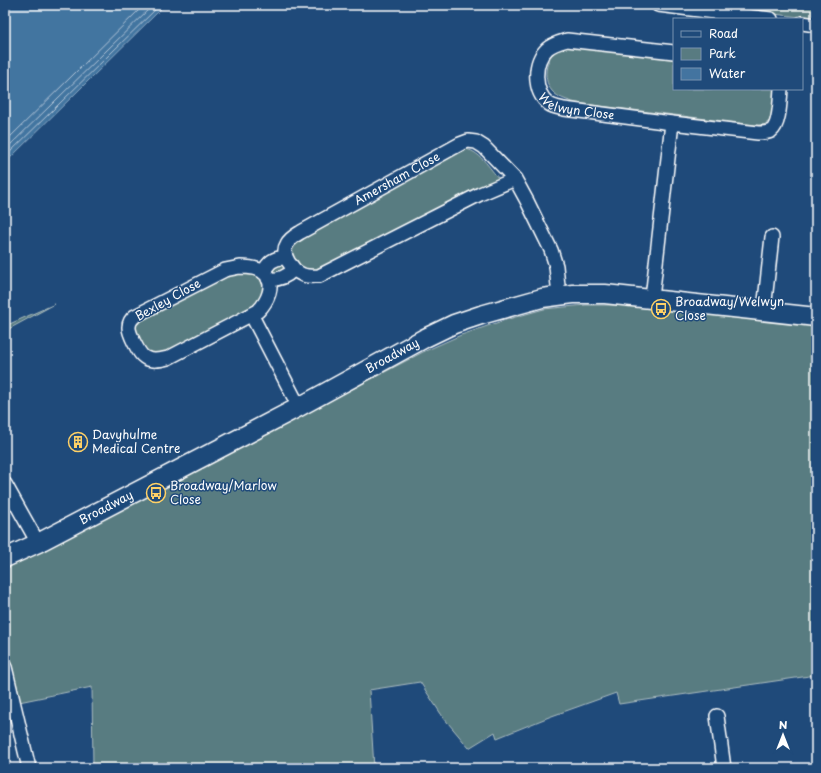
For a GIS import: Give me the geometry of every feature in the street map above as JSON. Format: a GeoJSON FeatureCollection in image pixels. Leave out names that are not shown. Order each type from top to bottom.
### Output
{"type":"FeatureCollection","features":[{"type":"Feature","properties":{"kind":"street"},"geometry":{"type":"LineString","coordinates":[[658,5],[763,18]]}},
{"type":"Feature","properties":{"kind":"street"},"geometry":{"type":"LineString","coordinates":[[803,23],[816,25]]}},
{"type":"Feature","properties":{"kind":"street","name":"Welwyn Close"},"geometry":{"type":"LineString","coordinates":[[673,52],[567,40],[555,44],[547,49],[537,67],[537,80],[541,94],[549,104],[564,109],[758,133],[769,132],[775,128],[778,122],[781,90]]}},
{"type":"Feature","properties":{"kind":"street"},"geometry":{"type":"LineString","coordinates":[[652,298],[672,123]]}},
{"type":"Feature","properties":{"kind":"street","name":"Amersham Close"},"geometry":{"type":"LineString","coordinates":[[285,277],[292,271],[285,248],[287,242],[301,232],[468,141],[476,142],[484,146],[515,179],[551,250],[556,266],[559,296]]}},
{"type":"Feature","properties":{"kind":"street"},"geometry":{"type":"LineString","coordinates":[[266,276],[268,264],[281,257],[304,275],[319,276],[480,194],[515,179]]}},
{"type":"Feature","properties":{"kind":"street"},"geometry":{"type":"LineString","coordinates":[[764,310],[772,237]]}},
{"type":"Feature","properties":{"kind":"street","name":"Bexley Close"},"geometry":{"type":"LineString","coordinates":[[266,276],[270,290],[268,297],[264,305],[252,316],[168,358],[149,360],[140,354],[129,330],[131,320],[135,316],[225,270],[240,266],[251,268],[266,276],[280,279],[285,277]]}},
{"type":"Feature","properties":{"kind":"street","name":"Broadway"},"geometry":{"type":"LineString","coordinates":[[5,558],[299,407],[425,338],[454,324],[520,304],[542,298],[559,296],[605,294],[764,310],[816,317]]}},
{"type":"Feature","properties":{"kind":"street"},"geometry":{"type":"LineString","coordinates":[[252,316],[299,407]]}},
{"type":"Feature","properties":{"kind":"street"},"geometry":{"type":"LineString","coordinates":[[5,484],[38,542]]}},
{"type":"Feature","properties":{"kind":"street"},"geometry":{"type":"LineString","coordinates":[[5,667],[7,686],[29,768]]}},
{"type":"Feature","properties":{"kind":"street"},"geometry":{"type":"LineString","coordinates":[[717,716],[724,768]]}},
{"type":"Feature","properties":{"kind":"green space"},"geometry":{"type":"Polygon","coordinates":[[[699,5],[816,5],[816,19],[699,5]]]}},
{"type":"Feature","properties":{"kind":"green space"},"geometry":{"type":"Polygon","coordinates":[[[574,46],[673,58],[673,90],[775,90],[772,119],[764,125],[756,125],[576,103],[566,100],[552,91],[547,80],[546,73],[552,55],[561,47],[574,46]]]}},
{"type":"Feature","properties":{"kind":"green space"},"geometry":{"type":"Polygon","coordinates":[[[463,149],[474,152],[479,156],[499,179],[318,271],[307,272],[292,262],[291,244],[463,149]]]}},
{"type":"Feature","properties":{"kind":"green space"},"geometry":{"type":"Polygon","coordinates":[[[280,261],[287,268],[274,275],[269,267],[280,261]]]}},
{"type":"Feature","properties":{"kind":"green space"},"geometry":{"type":"Polygon","coordinates":[[[231,272],[258,275],[261,279],[263,292],[258,304],[165,355],[149,354],[145,350],[135,328],[137,320],[231,272]]]}},
{"type":"Feature","properties":{"kind":"green space"},"geometry":{"type":"Polygon","coordinates":[[[55,304],[5,331],[5,326],[55,304]]]}},
{"type":"Feature","properties":{"kind":"green space"},"geometry":{"type":"Polygon","coordinates":[[[586,305],[631,305],[669,308],[816,326],[816,675],[619,704],[616,693],[549,717],[497,738],[495,732],[469,748],[443,717],[420,682],[369,690],[374,768],[93,768],[92,687],[19,702],[5,641],[5,569],[8,566],[423,352],[461,335],[505,320],[544,309],[586,305]]]}},
{"type":"Feature","properties":{"kind":"water"},"geometry":{"type":"Polygon","coordinates":[[[5,5],[165,5],[5,163],[5,5]]]}},
{"type":"Feature","properties":{"kind":"place","name":"Broadway/Welwyn Close"},"geometry":{"type":"Point","coordinates":[661,309]}},
{"type":"Feature","properties":{"kind":"place","name":"Davyhulme Medical Centre"},"geometry":{"type":"Point","coordinates":[78,442]}},
{"type":"Feature","properties":{"kind":"place","name":"Broadway/Marlow Close"},"geometry":{"type":"Point","coordinates":[156,493]}}]}
